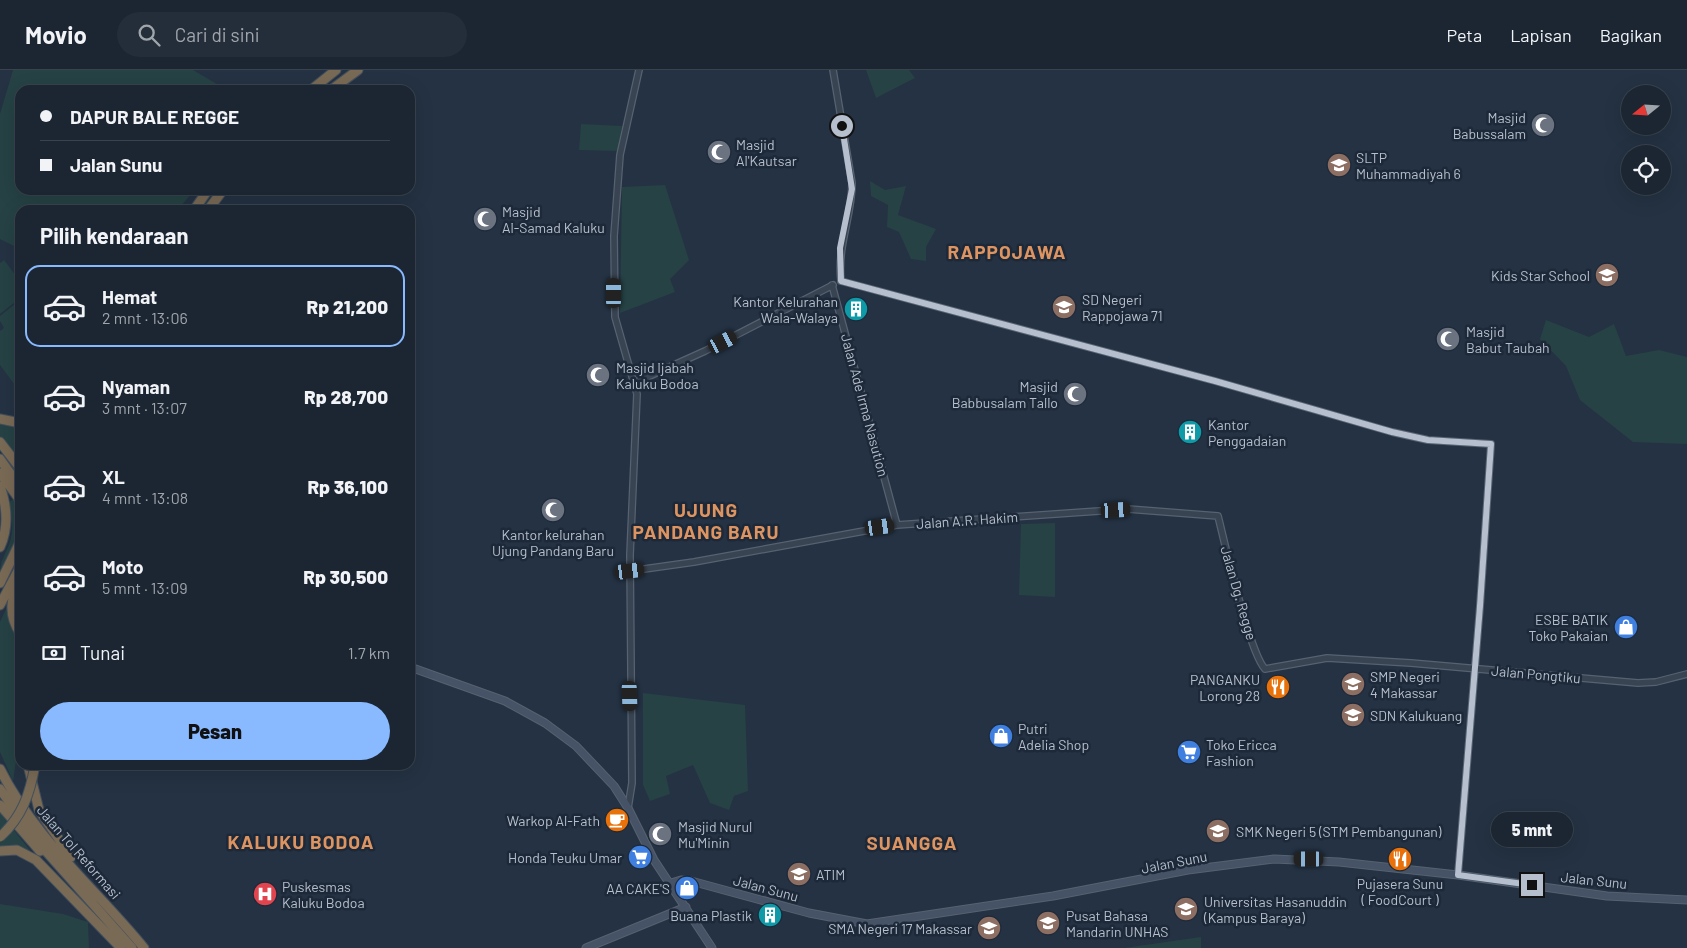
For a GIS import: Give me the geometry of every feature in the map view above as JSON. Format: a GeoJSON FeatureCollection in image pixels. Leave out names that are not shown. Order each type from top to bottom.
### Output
{"type":"FeatureCollection","features":[{"type":"Feature","properties":{"kind":"highway"},"geometry":{"type":"LineString","coordinates":[[317,85],[336,70]]}},
{"type":"Feature","properties":{"kind":"highway"},"geometry":{"type":"LineString","coordinates":[[338,85],[358,70]]}},
{"type":"Feature","properties":{"kind":"highway"},"geometry":{"type":"LineString","coordinates":[[0,419],[15,422]]}},
{"type":"Feature","properties":{"kind":"highway"},"geometry":{"type":"LineString","coordinates":[[0,442],[15,462]]}},
{"type":"Feature","properties":{"kind":"highway"},"geometry":{"type":"LineString","coordinates":[[0,459],[15,480]]}},
{"type":"Feature","properties":{"kind":"highway"},"geometry":{"type":"LineString","coordinates":[[0,473],[15,493]]}},
{"type":"Feature","properties":{"kind":"highway"},"geometry":{"type":"LineString","coordinates":[[0,486],[5,504],[6,522],[0,547]]}},
{"type":"Feature","properties":{"kind":"highway"},"geometry":{"type":"LineString","coordinates":[[0,583],[15,552]]}},
{"type":"Feature","properties":{"kind":"highway"},"geometry":{"type":"LineString","coordinates":[[0,606],[15,577]]}},
{"type":"Feature","properties":{"kind":"highway"},"geometry":{"type":"LineString","coordinates":[[15,592],[11,607],[12,619],[15,624]]}},
{"type":"Feature","properties":{"kind":"highway","name":"Jalan Tol Reformasi"},"geometry":{"type":"LineString","coordinates":[[0,769],[21,806],[44,835],[144,948]]}},
{"type":"Feature","properties":{"kind":"highway"},"geometry":{"type":"LineString","coordinates":[[29,770],[35,796],[43,816],[101,898]]}},
{"type":"Feature","properties":{"kind":"highway"},"geometry":{"type":"LineString","coordinates":[[0,836],[21,812],[30,789],[34,770]]}},
{"type":"Feature","properties":{"kind":"highway","name":"Jalan Tol Reformasi"},"geometry":{"type":"LineString","coordinates":[[0,789],[37,841],[132,948]]}},
{"type":"Feature","properties":{"kind":"highway"},"geometry":{"type":"LineString","coordinates":[[0,805],[31,843],[99,909]]}},
{"type":"Feature","properties":{"kind":"highway"},"geometry":{"type":"LineString","coordinates":[[0,851],[17,850],[36,860],[121,948]]}},
{"type":"Feature","properties":{"kind":"main road"},"geometry":{"type":"LineString","coordinates":[[415,669],[505,701],[546,723],[589,758],[614,786],[628,808],[654,860],[673,886],[712,948]]}},
{"type":"Feature","properties":{"kind":"main road","name":"Jalan Sunu"},"geometry":{"type":"LineString","coordinates":[[673,886],[681,880],[692,881],[809,913],[868,924],[1053,896],[1188,870],[1274,859],[1339,862],[1458,875],[1607,896],[1687,900]]}},
{"type":"Feature","properties":{"kind":"main road"},"geometry":{"type":"LineString","coordinates":[[586,948],[686,907]]}},
{"type":"Feature","properties":{"kind":"street"},"geometry":{"type":"LineString","coordinates":[[628,808],[632,783],[630,571],[637,394],[615,317],[614,236],[620,155],[639,70]]}},
{"type":"Feature","properties":{"kind":"street"},"geometry":{"type":"LineString","coordinates":[[833,70],[852,183],[851,201],[840,248],[841,281]]}},
{"type":"Feature","properties":{"kind":"street"},"geometry":{"type":"LineString","coordinates":[[634,384],[705,351],[841,281],[1215,381],[1392,432],[1428,440],[1491,444],[1458,875]]}},
{"type":"Feature","properties":{"kind":"street","name":"Jalan Ade Irma Nasution"},"geometry":{"type":"LineString","coordinates":[[832,285],[897,525]]}},
{"type":"Feature","properties":{"kind":"street","name":"Jalan A.R. Hakim"},"geometry":{"type":"LineString","coordinates":[[630,571],[694,562],[897,525],[1128,509],[1218,516]]}},
{"type":"Feature","properties":{"kind":"street","name":"Jalan Dg. Regge"},"geometry":{"type":"LineString","coordinates":[[1218,516],[1252,642],[1260,663],[1265,669]]}},
{"type":"Feature","properties":{"kind":"street","name":"Jalan Pongtiku"},"geometry":{"type":"LineString","coordinates":[[1265,669],[1327,658],[1638,683],[1656,682],[1687,674]]}},
{"type":"Feature","properties":{"kind":"green space"},"geometry":{"type":"Polygon","coordinates":[[[13,70],[193,70],[218,85],[15,85],[15,195],[190,195],[182,205],[15,205],[15,246],[0,239],[0,114],[13,70]]]}},
{"type":"Feature","properties":{"kind":"green space"},"geometry":{"type":"Polygon","coordinates":[[[866,70],[909,70],[915,78],[876,98],[866,70]]]}},
{"type":"Feature","properties":{"kind":"green space"},"geometry":{"type":"Polygon","coordinates":[[[581,124],[622,126],[618,151],[579,150],[581,124]]]}},
{"type":"Feature","properties":{"kind":"green space"},"geometry":{"type":"Polygon","coordinates":[[[870,181],[885,190],[906,186],[898,215],[936,229],[926,247],[926,261],[911,259],[899,232],[887,227],[888,205],[871,196],[870,181]]]}},
{"type":"Feature","properties":{"kind":"green space"},"geometry":{"type":"Polygon","coordinates":[[[665,185],[689,260],[670,279],[675,292],[620,313],[622,187],[665,185]]]}},
{"type":"Feature","properties":{"kind":"green space"},"geometry":{"type":"Polygon","coordinates":[[[4,260],[15,274],[15,302],[0,314],[0,263],[4,260]]]}},
{"type":"Feature","properties":{"kind":"green space"},"geometry":{"type":"Polygon","coordinates":[[[15,304],[15,385],[0,365],[0,331],[4,328],[0,321],[0,316],[15,304]]]}},
{"type":"Feature","properties":{"kind":"green space"},"geometry":{"type":"Polygon","coordinates":[[[1546,320],[1589,337],[1614,324],[1626,356],[1659,350],[1687,357],[1687,444],[1633,442],[1580,400],[1566,366],[1540,339],[1546,320]]]}},
{"type":"Feature","properties":{"kind":"green space"},"geometry":{"type":"Polygon","coordinates":[[[0,423],[15,427],[15,458],[0,436],[0,423]]]}},
{"type":"Feature","properties":{"kind":"green space"},"geometry":{"type":"Polygon","coordinates":[[[14,499],[15,501],[15,546],[0,576],[2,561],[12,532],[9,502],[14,499]]]}},
{"type":"Feature","properties":{"kind":"green space"},"geometry":{"type":"Polygon","coordinates":[[[1055,523],[1055,597],[1019,595],[1021,524],[1055,523]]]}},
{"type":"Feature","properties":{"kind":"green space"},"geometry":{"type":"Polygon","coordinates":[[[7,607],[12,629],[15,634],[15,768],[13,781],[0,752],[0,622],[7,607]]]}},
{"type":"Feature","properties":{"kind":"green space"},"geometry":{"type":"Polygon","coordinates":[[[643,693],[745,705],[748,791],[734,796],[729,810],[710,803],[693,765],[666,776],[670,794],[650,801],[643,785],[643,693]]]}},
{"type":"Feature","properties":{"kind":"green space"},"geometry":{"type":"Polygon","coordinates":[[[0,813],[33,854],[7,846],[0,848],[0,813]]]}},
{"type":"Feature","properties":{"kind":"green space"},"geometry":{"type":"Polygon","coordinates":[[[0,904],[63,914],[88,922],[89,948],[0,948],[0,904]]]}},
{"type":"Feature","properties":{"kind":"green space"},"geometry":{"type":"Polygon","coordinates":[[[1201,937],[1201,948],[1124,948],[1201,937]]]}},
{"type":"Feature","properties":{"kind":"place","name":"Masjid Babussalam"},"geometry":{"type":"Point","coordinates":[1543,125]}},
{"type":"Feature","properties":{"kind":"place","name":"Masjid Al'Kautsar"},"geometry":{"type":"Point","coordinates":[719,152]}},
{"type":"Feature","properties":{"kind":"place","name":"SLTP Muhammadiyah 6"},"geometry":{"type":"Point","coordinates":[1339,165]}},
{"type":"Feature","properties":{"kind":"place","name":"Masjid Al-Samad Kaluku"},"geometry":{"type":"Point","coordinates":[485,219]}},
{"type":"Feature","properties":{"kind":"place","name":"Kids Star School"},"geometry":{"type":"Point","coordinates":[1607,275]}},
{"type":"Feature","properties":{"kind":"place","name":"SD Negeri Rappojawa 71"},"geometry":{"type":"Point","coordinates":[1064,307]}},
{"type":"Feature","properties":{"kind":"place","name":"Kantor Kelurahan Wala-Walaya"},"geometry":{"type":"Point","coordinates":[856,309]}},
{"type":"Feature","properties":{"kind":"place","name":"Masjid Babut Taubah"},"geometry":{"type":"Point","coordinates":[1448,339]}},
{"type":"Feature","properties":{"kind":"place","name":"Masjid Ijabah Kaluku Bodoa"},"geometry":{"type":"Point","coordinates":[598,375]}},
{"type":"Feature","properties":{"kind":"place","name":"Masjid Babbusalam Tallo"},"geometry":{"type":"Point","coordinates":[1075,394]}},
{"type":"Feature","properties":{"kind":"place","name":"Kantor Penggadaian"},"geometry":{"type":"Point","coordinates":[1190,432]}},
{"type":"Feature","properties":{"kind":"place","name":"Kantor kelurahan Ujung Pandang Baru"},"geometry":{"type":"Point","coordinates":[553,510]}},
{"type":"Feature","properties":{"kind":"place","name":"ESBE BATIK Toko Pakaian"},"geometry":{"type":"Point","coordinates":[1626,627]}},
{"type":"Feature","properties":{"kind":"place","name":"SMP Negeri 4 Makassar"},"geometry":{"type":"Point","coordinates":[1353,684]}},
{"type":"Feature","properties":{"kind":"place","name":"PANGANKU Lorong 28"},"geometry":{"type":"Point","coordinates":[1278,687]}},
{"type":"Feature","properties":{"kind":"place","name":"SDN Kalukuang"},"geometry":{"type":"Point","coordinates":[1353,715]}},
{"type":"Feature","properties":{"kind":"place","name":"Putri Adelia Shop"},"geometry":{"type":"Point","coordinates":[1001,736]}},
{"type":"Feature","properties":{"kind":"place","name":"Toko Ericca Fashion"},"geometry":{"type":"Point","coordinates":[1189,752]}},
{"type":"Feature","properties":{"kind":"place","name":"Warkop Al-Fath"},"geometry":{"type":"Point","coordinates":[617,820]}},
{"type":"Feature","properties":{"kind":"place","name":"SMK Negeri 5 (STM Pembangunan)"},"geometry":{"type":"Point","coordinates":[1218,831]}},
{"type":"Feature","properties":{"kind":"place","name":"Masjid Nurul Mu'Minin"},"geometry":{"type":"Point","coordinates":[660,834]}},
{"type":"Feature","properties":{"kind":"place","name":"Honda Teuku Umar"},"geometry":{"type":"Point","coordinates":[640,857]}},
{"type":"Feature","properties":{"kind":"place","name":"Pujasera Sunu ( FoodCourt )"},"geometry":{"type":"Point","coordinates":[1400,859]}},
{"type":"Feature","properties":{"kind":"place","name":"ATIM"},"geometry":{"type":"Point","coordinates":[799,874]}},
{"type":"Feature","properties":{"kind":"place","name":"AA CAKE'S"},"geometry":{"type":"Point","coordinates":[687,888]}},
{"type":"Feature","properties":{"kind":"place","name":"Puskesmas Kaluku Bodoa"},"geometry":{"type":"Point","coordinates":[265,894]}},
{"type":"Feature","properties":{"kind":"place","name":"Universitas Hasanuddin (Kampus Baraya)"},"geometry":{"type":"Point","coordinates":[1186,909]}},
{"type":"Feature","properties":{"kind":"place","name":"Buana Plastik"},"geometry":{"type":"Point","coordinates":[770,915]}},
{"type":"Feature","properties":{"kind":"place","name":"Pusat Bahasa Mandarin UNHAS"},"geometry":{"type":"Point","coordinates":[1048,923]}},
{"type":"Feature","properties":{"kind":"place","name":"SMA Negeri 17 Makassar"},"geometry":{"type":"Point","coordinates":[989,928]}},
{"type":"Feature","properties":{"kind":"district","name":"RAPPOJAWA"},"geometry":{"type":"Point","coordinates":[1007,251]}},
{"type":"Feature","properties":{"kind":"district","name":"UJUNG PANDANG BARU"},"geometry":{"type":"Point","coordinates":[706,520]}},
{"type":"Feature","properties":{"kind":"district","name":"KALUKU BODOA"},"geometry":{"type":"Point","coordinates":[301,841]}},
{"type":"Feature","properties":{"kind":"district","name":"SUANGGA"},"geometry":{"type":"Point","coordinates":[912,842]}},
{"type":"Feature","properties":{"kind":"route"},"geometry":{"type":"LineString","coordinates":[[842,126],[852,189],[840,248],[841,281],[1073,342],[1392,432],[1428,440],[1491,444],[1458,875],[1532,885]]}}]}
